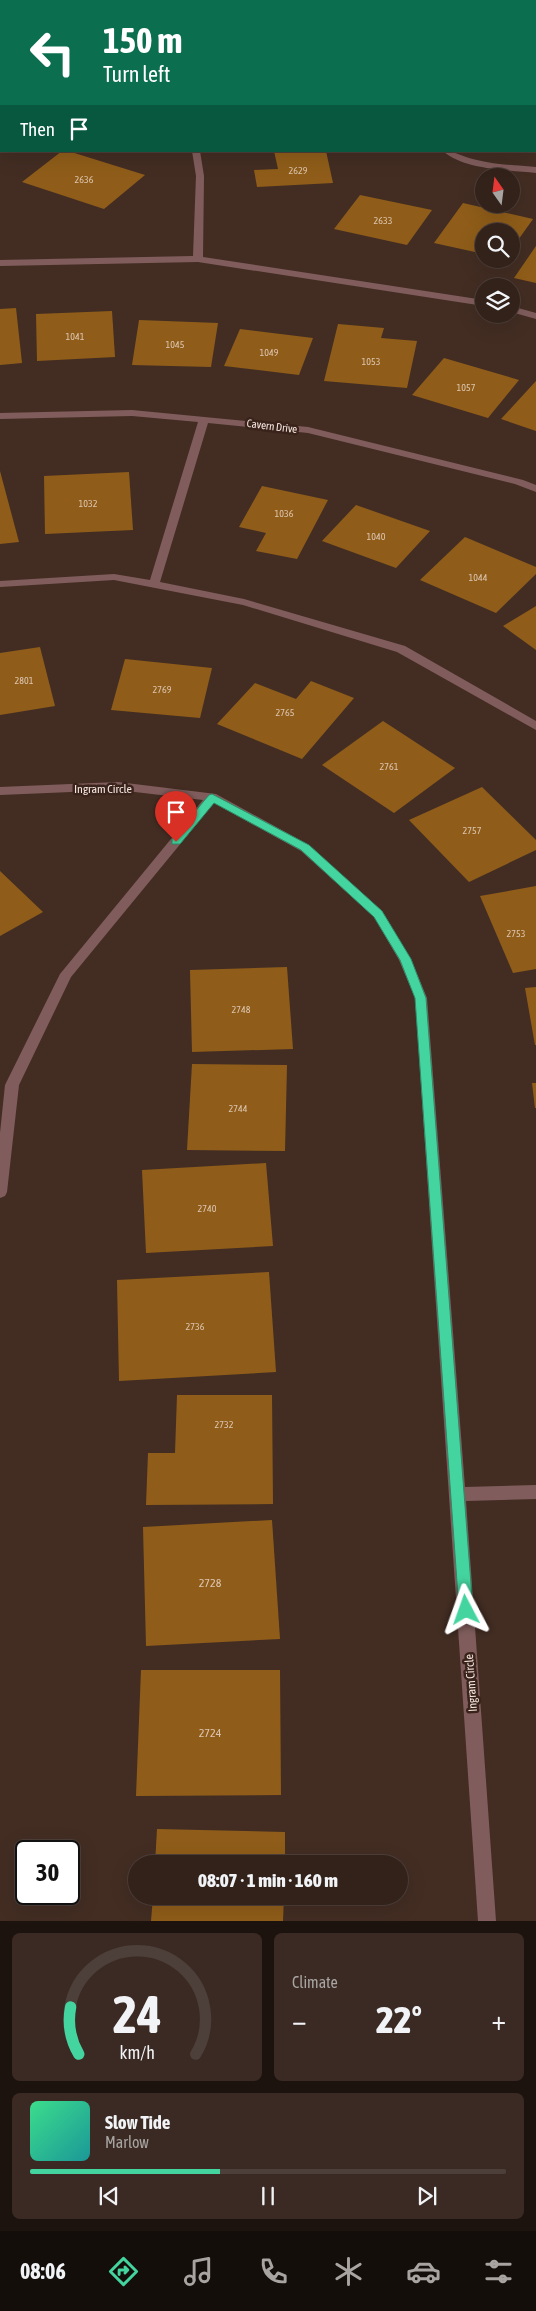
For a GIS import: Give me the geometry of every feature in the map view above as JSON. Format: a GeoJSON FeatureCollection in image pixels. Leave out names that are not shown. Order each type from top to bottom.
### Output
{"type":"FeatureCollection","features":[{"type":"Feature","properties":{"kind":"street"},"geometry":{"type":"LineString","coordinates":[[196,152],[200,176],[198,259]]}},
{"type":"Feature","properties":{"kind":"street"},"geometry":{"type":"LineString","coordinates":[[448,152],[452,155],[483,164],[536,170]]}},
{"type":"Feature","properties":{"kind":"street"},"geometry":{"type":"LineString","coordinates":[[0,263],[198,259],[475,302]]}},
{"type":"Feature","properties":{"kind":"street"},"geometry":{"type":"LineString","coordinates":[[520,312],[536,316]]}},
{"type":"Feature","properties":{"kind":"street","name":"Cavern Drive"},"geometry":{"type":"LineString","coordinates":[[0,416],[132,412],[308,430],[519,482],[536,490]]}},
{"type":"Feature","properties":{"kind":"street"},"geometry":{"type":"LineString","coordinates":[[154,584],[204,419]]}},
{"type":"Feature","properties":{"kind":"street"},"geometry":{"type":"LineString","coordinates":[[0,584],[114,576],[244,602],[402,649],[536,726]]}},
{"type":"Feature","properties":{"kind":"street","name":"Ingram Circle"},"geometry":{"type":"LineString","coordinates":[[0,791],[118,786],[212,797],[305,848],[378,914],[405,959],[421,998],[458,1494],[486,1921]]}},
{"type":"Feature","properties":{"kind":"street"},"geometry":{"type":"LineString","coordinates":[[0,1192],[12,1086],[66,974],[212,797]]}},
{"type":"Feature","properties":{"kind":"street"},"geometry":{"type":"LineString","coordinates":[[458,1494],[536,1492]]}},
{"type":"Feature","properties":{"kind":"building"},"geometry":{"type":"Polygon","coordinates":[[[61,152],[71,152],[145,175],[104,209],[22,182],[61,152]]]}},
{"type":"Feature","properties":{"kind":"building"},"geometry":{"type":"Polygon","coordinates":[[[274,152],[326,152],[333,183],[257,187],[254,170],[278,169],[274,152]]]}},
{"type":"Feature","properties":{"kind":"building"},"geometry":{"type":"Polygon","coordinates":[[[360,195],[432,210],[407,245],[334,229],[360,195]]]}},
{"type":"Feature","properties":{"kind":"building"},"geometry":{"type":"Polygon","coordinates":[[[463,203],[475,206],[475,213],[507,213],[533,219],[520,237],[520,223],[475,223],[475,252],[434,243],[463,203]]]}},
{"type":"Feature","properties":{"kind":"building"},"geometry":{"type":"Polygon","coordinates":[[[536,246],[536,283],[514,278],[536,246]]]}},
{"type":"Feature","properties":{"kind":"building"},"geometry":{"type":"Polygon","coordinates":[[[16,308],[22,363],[0,365],[0,309],[16,308]]]}},
{"type":"Feature","properties":{"kind":"building"},"geometry":{"type":"Polygon","coordinates":[[[112,311],[115,357],[37,361],[36,314],[112,311]]]}},
{"type":"Feature","properties":{"kind":"building"},"geometry":{"type":"Polygon","coordinates":[[[139,320],[218,323],[211,367],[132,365],[139,320]]]}},
{"type":"Feature","properties":{"kind":"building"},"geometry":{"type":"Polygon","coordinates":[[[338,324],[384,328],[381,338],[417,341],[407,388],[324,381],[338,324]]]}},
{"type":"Feature","properties":{"kind":"building"},"geometry":{"type":"Polygon","coordinates":[[[240,329],[313,338],[299,375],[224,366],[240,329]]]}},
{"type":"Feature","properties":{"kind":"building"},"geometry":{"type":"Polygon","coordinates":[[[444,358],[519,380],[488,418],[412,395],[444,358]]]}},
{"type":"Feature","properties":{"kind":"building"},"geometry":{"type":"Polygon","coordinates":[[[536,381],[536,431],[501,419],[536,381]]]}},
{"type":"Feature","properties":{"kind":"building"},"geometry":{"type":"Polygon","coordinates":[[[0,471],[19,542],[0,544],[0,471]]]}},
{"type":"Feature","properties":{"kind":"building"},"geometry":{"type":"Polygon","coordinates":[[[129,472],[133,530],[45,534],[44,476],[129,472]]]}},
{"type":"Feature","properties":{"kind":"building"},"geometry":{"type":"Polygon","coordinates":[[[262,486],[328,500],[297,559],[256,551],[266,533],[239,527],[262,486]]]}},
{"type":"Feature","properties":{"kind":"building"},"geometry":{"type":"Polygon","coordinates":[[[356,505],[430,531],[396,568],[322,541],[356,505]]]}},
{"type":"Feature","properties":{"kind":"building"},"geometry":{"type":"Polygon","coordinates":[[[465,537],[536,567],[536,574],[496,613],[420,580],[465,537]]]}},
{"type":"Feature","properties":{"kind":"building"},"geometry":{"type":"Polygon","coordinates":[[[536,606],[536,650],[503,626],[536,606]]]}},
{"type":"Feature","properties":{"kind":"building"},"geometry":{"type":"Polygon","coordinates":[[[40,647],[55,706],[0,715],[0,653],[40,647]]]}},
{"type":"Feature","properties":{"kind":"building"},"geometry":{"type":"Polygon","coordinates":[[[125,659],[212,668],[200,718],[111,710],[125,659]]]}},
{"type":"Feature","properties":{"kind":"building"},"geometry":{"type":"Polygon","coordinates":[[[311,681],[354,698],[302,759],[217,724],[255,683],[296,699],[311,681]]]}},
{"type":"Feature","properties":{"kind":"building"},"geometry":{"type":"Polygon","coordinates":[[[383,721],[455,768],[394,813],[322,765],[383,721]]]}},
{"type":"Feature","properties":{"kind":"building"},"geometry":{"type":"Polygon","coordinates":[[[482,787],[536,840],[536,850],[469,882],[409,820],[482,787]]]}},
{"type":"Feature","properties":{"kind":"building"},"geometry":{"type":"Polygon","coordinates":[[[0,871],[43,912],[0,936],[0,871]]]}},
{"type":"Feature","properties":{"kind":"building"},"geometry":{"type":"Polygon","coordinates":[[[536,886],[536,969],[513,973],[480,896],[536,886]]]}},
{"type":"Feature","properties":{"kind":"building"},"geometry":{"type":"Polygon","coordinates":[[[287,967],[293,1049],[192,1052],[190,970],[287,967]]]}},
{"type":"Feature","properties":{"kind":"building"},"geometry":{"type":"Polygon","coordinates":[[[536,987],[536,1045],[535,1045],[525,988],[536,987]]]}},
{"type":"Feature","properties":{"kind":"building"},"geometry":{"type":"Polygon","coordinates":[[[192,1064],[287,1065],[285,1151],[187,1150],[192,1064]]]}},
{"type":"Feature","properties":{"kind":"building"},"geometry":{"type":"Polygon","coordinates":[[[532,1083],[536,1083],[536,1108],[535,1108],[532,1083]]]}},
{"type":"Feature","properties":{"kind":"building"},"geometry":{"type":"Polygon","coordinates":[[[266,1163],[273,1246],[146,1253],[142,1170],[266,1163]]]}},
{"type":"Feature","properties":{"kind":"building"},"geometry":{"type":"Polygon","coordinates":[[[269,1272],[276,1372],[119,1381],[117,1280],[269,1272]]]}},
{"type":"Feature","properties":{"kind":"building"},"geometry":{"type":"Polygon","coordinates":[[[177,1395],[272,1395],[273,1504],[146,1505],[148,1453],[175,1453],[177,1395]]]}},
{"type":"Feature","properties":{"kind":"building"},"geometry":{"type":"Polygon","coordinates":[[[272,1520],[280,1639],[146,1646],[143,1527],[272,1520]]]}},
{"type":"Feature","properties":{"kind":"building"},"geometry":{"type":"Polygon","coordinates":[[[141,1670],[280,1670],[281,1795],[136,1796],[141,1670]]]}},
{"type":"Feature","properties":{"kind":"building"},"geometry":{"type":"Polygon","coordinates":[[[157,1829],[285,1832],[285,1855],[156,1855],[157,1829]]]}},
{"type":"Feature","properties":{"kind":"building"},"geometry":{"type":"Polygon","coordinates":[[[152,1905],[284,1905],[283,1921],[151,1921],[152,1905]]]}},
{"type":"Feature","properties":{"kind":"route"},"geometry":{"type":"LineString","coordinates":[[176,842],[212,797],[305,848],[378,914],[405,959],[421,998],[466,1610]]}}]}
